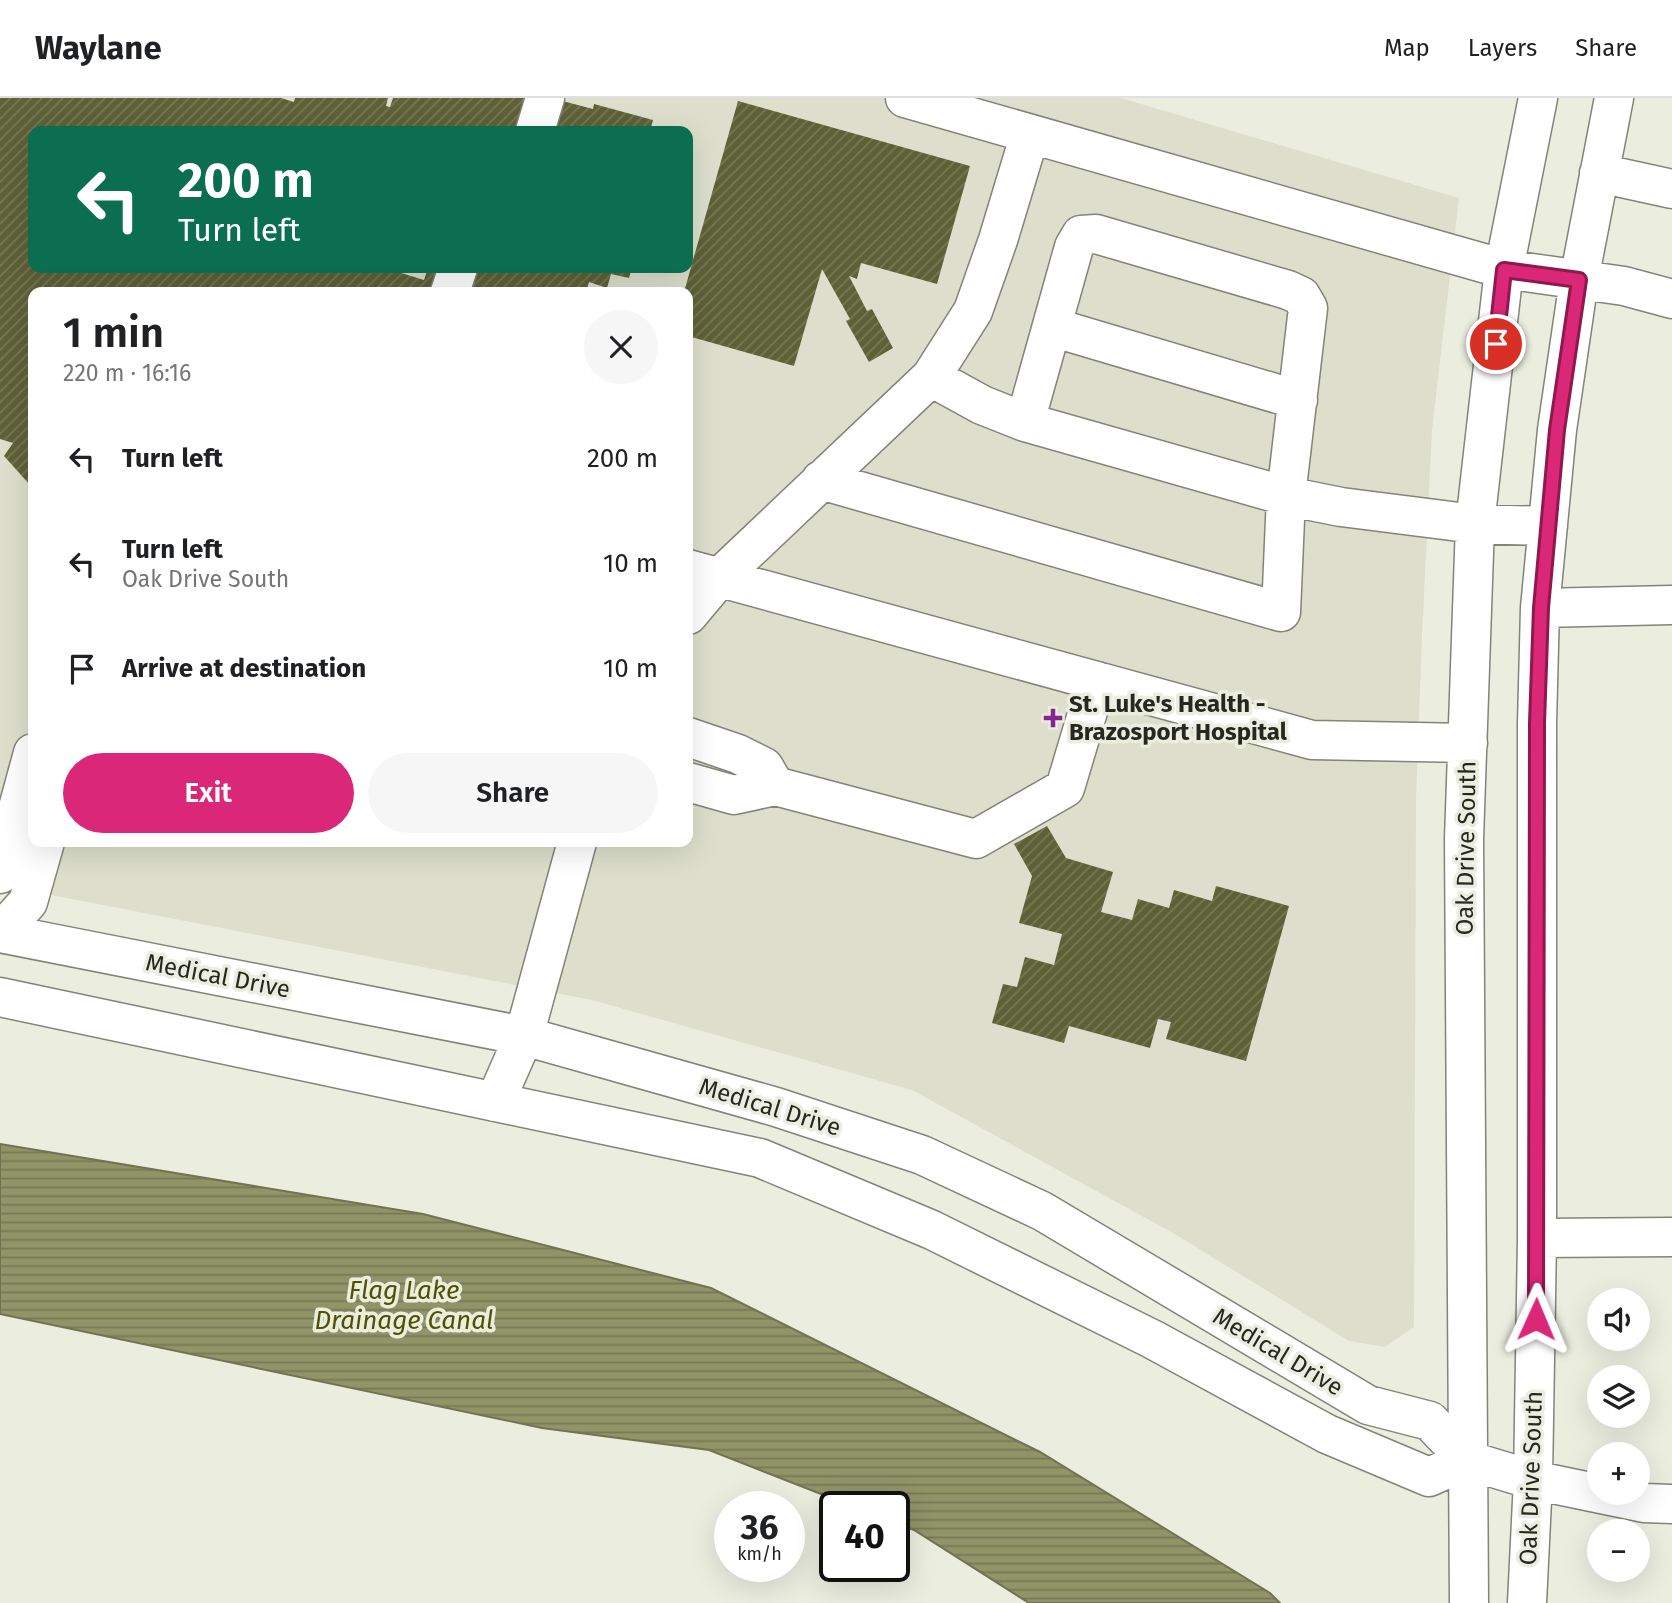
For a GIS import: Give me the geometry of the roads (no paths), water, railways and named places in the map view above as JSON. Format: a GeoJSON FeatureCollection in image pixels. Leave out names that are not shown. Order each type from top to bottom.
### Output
{"type":"FeatureCollection","features":[{"type":"Feature","properties":{"kind":"street"},"geometry":{"type":"LineString","coordinates":[[537,126],[545,98]]}},
{"type":"Feature","properties":{"kind":"street"},"geometry":{"type":"LineString","coordinates":[[905,98],[1504,270],[1624,286],[1672,299]]}},
{"type":"Feature","properties":{"kind":"street","name":"Oak Drive South"},"geometry":{"type":"LineString","coordinates":[[1469,1603],[1464,839],[1475,524],[1504,270],[1538,98]]}},
{"type":"Feature","properties":{"kind":"street","name":"Oak Drive South"},"geometry":{"type":"LineString","coordinates":[[1527,1603],[1533,1480],[1537,1238],[1537,723],[1541,608],[1557,430],[1579,280],[1614,98]]}},
{"type":"Feature","properties":{"kind":"street"},"geometry":{"type":"LineString","coordinates":[[693,601],[703,574],[821,480],[931,377],[973,311],[1030,134]]}},
{"type":"Feature","properties":{"kind":"street"},"geometry":{"type":"LineString","coordinates":[[1599,173],[1672,189]]}},
{"type":"Feature","properties":{"kind":"street"},"geometry":{"type":"LineString","coordinates":[[821,480],[1281,612],[1286,496],[1308,308],[1301,296],[1096,234],[1081,235],[1074,247],[1025,422]]}},
{"type":"Feature","properties":{"kind":"street"},"geometry":{"type":"LineString","coordinates":[[1052,327],[1298,400]]}},
{"type":"Feature","properties":{"kind":"street"},"geometry":{"type":"LineString","coordinates":[[931,377],[982,405],[1025,422],[1286,496],[1341,507],[1475,524],[1548,526]]}},
{"type":"Feature","properties":{"kind":"street"},"geometry":{"type":"LineString","coordinates":[[703,574],[1312,740],[1468,743]]}},
{"type":"Feature","properties":{"kind":"street"},"geometry":{"type":"LineString","coordinates":[[1541,608],[1672,606]]}},
{"type":"Feature","properties":{"kind":"street"},"geometry":{"type":"LineString","coordinates":[[693,783],[734,795],[775,786],[976,839],[1065,788],[1097,681]]}},
{"type":"Feature","properties":{"kind":"street"},"geometry":{"type":"LineString","coordinates":[[693,739],[738,754],[764,767],[775,786]]}},
{"type":"Feature","properties":{"kind":"street"},"geometry":{"type":"LineString","coordinates":[[0,874],[28,771]]}},
{"type":"Feature","properties":{"kind":"street"},"geometry":{"type":"LineString","coordinates":[[0,932],[28,902],[44,847]]}},
{"type":"Feature","properties":{"kind":"street"},"geometry":{"type":"LineString","coordinates":[[495,1102],[524,1036],[576,847]]}},
{"type":"Feature","properties":{"kind":"street","name":"Medical Drive"},"geometry":{"type":"LineString","coordinates":[[0,932],[524,1036],[776,1107],[922,1155],[1042,1212],[1368,1405],[1430,1421],[1467,1460],[1533,1480],[1644,1503],[1672,1504]]}},
{"type":"Feature","properties":{"kind":"street","name":"Medical Drive"},"geometry":{"type":"LineString","coordinates":[[0,997],[760,1158],[932,1230],[1152,1339],[1327,1434],[1429,1476],[1467,1460]]}},
{"type":"Feature","properties":{"kind":"street"},"geometry":{"type":"LineString","coordinates":[[1537,1238],[1672,1237]]}},
{"type":"Feature","properties":{"kind":"water","name":"Flag Lake Drainage Canal"},"geometry":{"type":"Polygon","coordinates":[[[0,1144],[423,1214],[711,1288],[1040,1452],[1270,1593],[1280,1603],[1029,1603],[910,1528],[910,1491],[819,1491],[819,1493],[709,1450],[542,1428],[0,1314],[0,1144]]]}},
{"type":"Feature","properties":{"kind":"place","name":"St. Luke's Health - Brazosport Hospital"},"geometry":{"type":"Point","coordinates":[1053,718]}}]}
